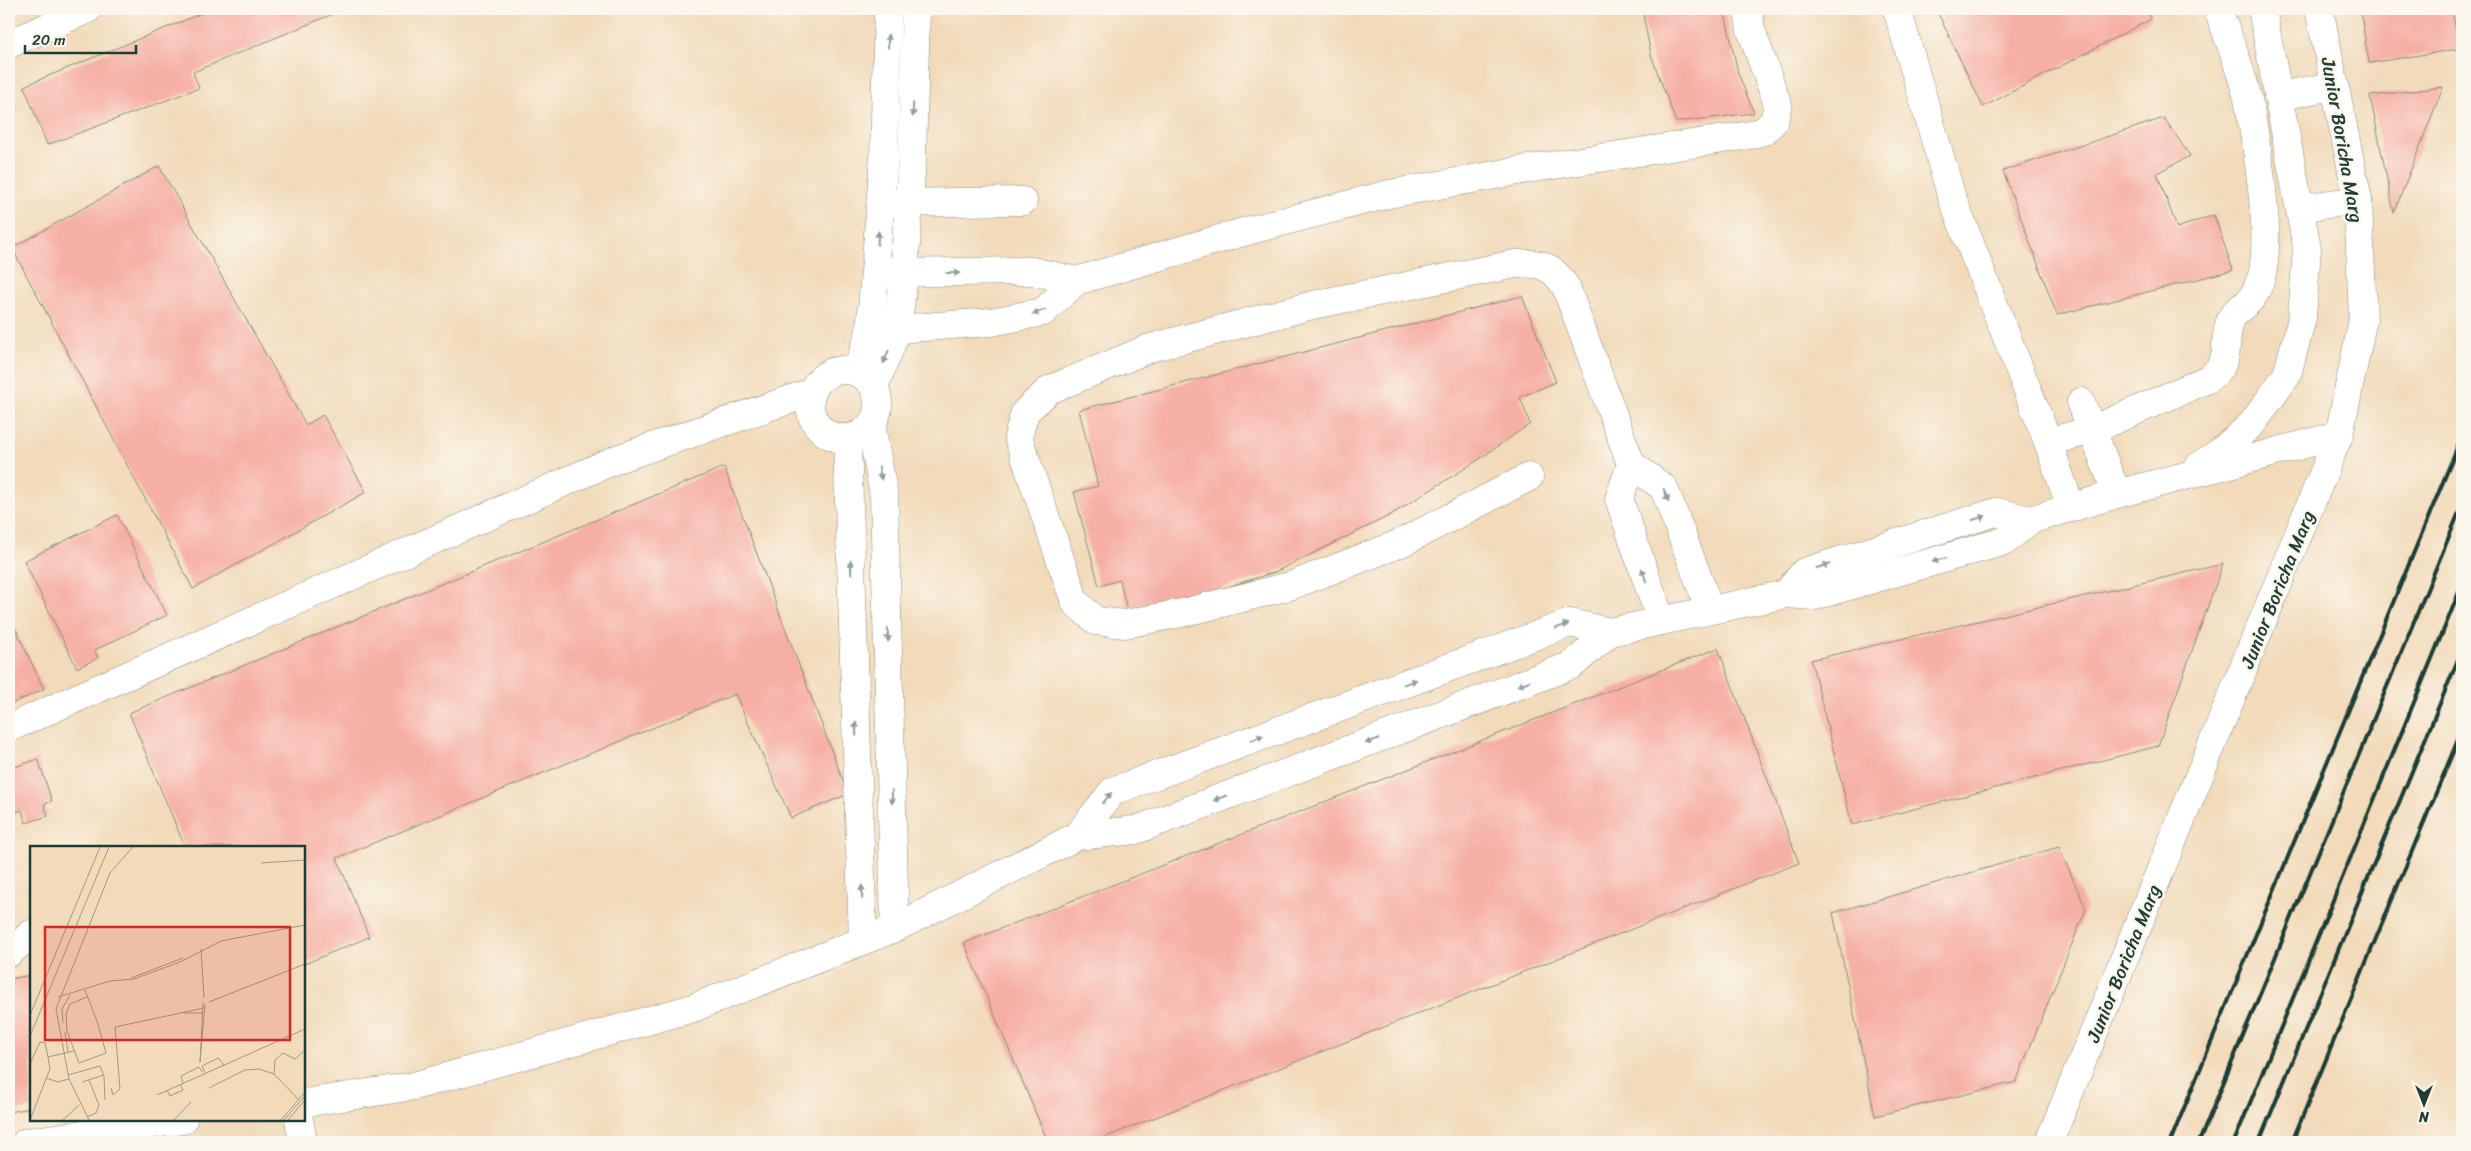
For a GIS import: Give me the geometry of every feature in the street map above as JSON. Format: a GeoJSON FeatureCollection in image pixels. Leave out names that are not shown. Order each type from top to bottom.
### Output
{"type":"FeatureCollection","features":[{"type":"Feature","properties":{"kind":"street"},"geometry":{"type":"LineString","coordinates":[[9,44],[88,9]]}},
{"type":"Feature","properties":{"kind":"street"},"geometry":{"type":"LineString","coordinates":[[866,379],[835,370],[817,382],[809,403],[816,425],[836,437],[847,438],[859,435],[871,425],[878,408],[878,397],[866,379],[880,203],[888,9]]}},
{"type":"Feature","properties":{"kind":"street"},"geometry":{"type":"LineString","coordinates":[[866,379],[897,331],[904,273],[909,203],[916,9]]}},
{"type":"Feature","properties":{"kind":"street"},"geometry":{"type":"LineString","coordinates":[[870,331],[897,331],[992,322],[1043,312],[1076,282],[1248,231],[1389,194],[1528,169],[1750,135],[1764,131],[1774,121],[1778,105],[1751,30],[1748,9]]}},
{"type":"Feature","properties":{"kind":"street"},"geometry":{"type":"LineString","coordinates":[[1897,9],[1952,198],[2048,442],[2070,508]]}},
{"type":"Feature","properties":{"kind":"street"},"geometry":{"type":"LineString","coordinates":[[2048,442],[2092,430],[2208,379],[2220,370],[2226,358],[2229,323],[2233,312],[2249,301],[2259,284],[2263,268],[2265,215],[2247,99],[2218,9]]}},
{"type":"Feature","properties":{"kind":"street"},"geometry":{"type":"LineString","coordinates":[[2181,477],[2220,452],[2252,424],[2287,375],[2302,318],[2307,248],[2262,9]]}},
{"type":"Feature","properties":{"kind":"street","name":"Junior Boricha Marg"},"geometry":{"type":"LineString","coordinates":[[2049,1142],[2339,435],[2363,319],[2358,200],[2319,9]]}},
{"type":"Feature","properties":{"kind":"street"},"geometry":{"type":"LineString","coordinates":[[887,68],[914,68]]}},
{"type":"Feature","properties":{"kind":"street"},"geometry":{"type":"LineString","coordinates":[[2278,96],[2335,86]]}},
{"type":"Feature","properties":{"kind":"street"},"geometry":{"type":"LineString","coordinates":[[2300,208],[2358,200]]}},
{"type":"Feature","properties":{"kind":"street"},"geometry":{"type":"LineString","coordinates":[[880,203],[1022,201]]}},
{"type":"Feature","properties":{"kind":"street"},"geometry":{"type":"LineString","coordinates":[[1529,477],[1401,543],[1290,586],[1182,613],[1125,624],[1096,621],[1075,602],[1018,437],[1025,412],[1050,390],[1150,348],[1312,306],[1515,264],[1530,262],[1546,266],[1558,274],[1566,287],[1631,464],[1664,488],[1710,610]]}},
{"type":"Feature","properties":{"kind":"street"},"geometry":{"type":"LineString","coordinates":[[875,273],[1032,271],[1076,282]]}},
{"type":"Feature","properties":{"kind":"street"},"geometry":{"type":"LineString","coordinates":[[9,728],[617,460],[812,392]]}},
{"type":"Feature","properties":{"kind":"street"},"geometry":{"type":"LineString","coordinates":[[2081,402],[2117,494]]}},
{"type":"Feature","properties":{"kind":"street"},"geometry":{"type":"LineString","coordinates":[[871,425],[884,496],[895,928]]}},
{"type":"Feature","properties":{"kind":"street"},"geometry":{"type":"LineString","coordinates":[[1077,836],[1113,791],[1570,623],[1610,632],[1786,594],[1814,596],[2005,541],[2030,520],[2117,494],[2339,435]]}},
{"type":"Feature","properties":{"kind":"street"},"geometry":{"type":"LineString","coordinates":[[847,438],[863,940]]}},
{"type":"Feature","properties":{"kind":"street"},"geometry":{"type":"LineString","coordinates":[[1631,464],[1620,500],[1661,621]]}},
{"type":"Feature","properties":{"kind":"street"},"geometry":{"type":"LineString","coordinates":[[305,1104],[414,1086],[693,1008],[895,928],[1077,836],[1136,830],[1572,664],[1610,632]]}},
{"type":"Feature","properties":{"kind":"street"},"geometry":{"type":"LineString","coordinates":[[9,953],[30,935]]}},
{"type":"Feature","properties":{"kind":"street"},"geometry":{"type":"LineString","coordinates":[[26,1142],[116,1136],[179,1121]]}},
{"type":"Feature","properties":{"kind":"street"},"geometry":{"type":"LineString","coordinates":[[298,1121],[303,1142]]}},
{"type":"Feature","properties":{"kind":"building"},"geometry":{"type":"Polygon","coordinates":[[[212,9],[345,9],[193,72],[199,88],[47,145],[24,86],[212,9]]]}},
{"type":"Feature","properties":{"kind":"building"},"geometry":{"type":"Polygon","coordinates":[[[1642,9],[1724,9],[1738,73],[1754,113],[1676,122],[1651,55],[1642,9]]]}},
{"type":"Feature","properties":{"kind":"building"},"geometry":{"type":"Polygon","coordinates":[[[1936,9],[2146,9],[2151,19],[1983,107],[1936,9]]]}},
{"type":"Feature","properties":{"kind":"building"},"geometry":{"type":"Polygon","coordinates":[[[2360,9],[2452,9],[2459,49],[2369,63],[2360,9]]]}},
{"type":"Feature","properties":{"kind":"building"},"geometry":{"type":"Polygon","coordinates":[[[2443,87],[2394,213],[2370,96],[2443,87]]]}},
{"type":"Feature","properties":{"kind":"building"},"geometry":{"type":"Polygon","coordinates":[[[9,92],[17,110],[9,114],[9,92]]]}},
{"type":"Feature","properties":{"kind":"building"},"geometry":{"type":"Polygon","coordinates":[[[2164,118],[2190,156],[2157,173],[2177,228],[2214,215],[2233,270],[2057,315],[2003,171],[2164,118]]]}},
{"type":"Feature","properties":{"kind":"building"},"geometry":{"type":"Polygon","coordinates":[[[159,166],[306,425],[323,415],[366,492],[193,589],[12,248],[159,166]]]}},
{"type":"Feature","properties":{"kind":"building"},"geometry":{"type":"Polygon","coordinates":[[[1522,296],[1556,382],[1520,397],[1530,424],[1475,462],[1389,516],[1275,572],[1180,602],[1127,611],[1120,580],[1099,586],[1074,492],[1098,486],[1079,410],[1522,296]]]}},
{"type":"Feature","properties":{"kind":"building"},"geometry":{"type":"Polygon","coordinates":[[[724,467],[848,794],[791,818],[735,694],[337,858],[369,937],[305,964],[305,846],[185,846],[129,713],[724,467]]]}},
{"type":"Feature","properties":{"kind":"building"},"geometry":{"type":"Polygon","coordinates":[[[117,515],[167,615],[95,650],[98,658],[77,668],[24,561],[117,515]]]}},
{"type":"Feature","properties":{"kind":"building"},"geometry":{"type":"Polygon","coordinates":[[[2223,564],[2158,746],[1852,825],[1811,660],[2223,564]]]}},
{"type":"Feature","properties":{"kind":"building"},"geometry":{"type":"Polygon","coordinates":[[[9,615],[44,689],[9,705],[9,615]]]}},
{"type":"Feature","properties":{"kind":"building"},"geometry":{"type":"Polygon","coordinates":[[[1718,648],[1799,863],[1093,1142],[1048,1142],[964,943],[1718,648]]]}},
{"type":"Feature","properties":{"kind":"building"},"geometry":{"type":"Polygon","coordinates":[[[38,759],[52,801],[44,804],[48,816],[26,823],[22,810],[10,814],[9,769],[38,759]]]}},
{"type":"Feature","properties":{"kind":"building"},"geometry":{"type":"Polygon","coordinates":[[[2059,847],[2086,909],[2016,1082],[1875,1116],[1833,913],[2059,847]]]}},
{"type":"Feature","properties":{"kind":"building"},"geometry":{"type":"Polygon","coordinates":[[[30,975],[30,1108],[9,1112],[9,979],[30,975]]]}},
{"type":"Feature","properties":{"kind":"railway"},"geometry":{"type":"LineString","coordinates":[[2170,1142],[2462,436]]}},
{"type":"Feature","properties":{"kind":"railway"},"geometry":{"type":"LineString","coordinates":[[2199,1142],[2462,505]]}},
{"type":"Feature","properties":{"kind":"railway"},"geometry":{"type":"LineString","coordinates":[[2234,1142],[2462,585]]}},
{"type":"Feature","properties":{"kind":"railway"},"geometry":{"type":"LineString","coordinates":[[2259,1142],[2462,650]]}},
{"type":"Feature","properties":{"kind":"railway"},"geometry":{"type":"LineString","coordinates":[[2292,1142],[2462,730]]}}]}
